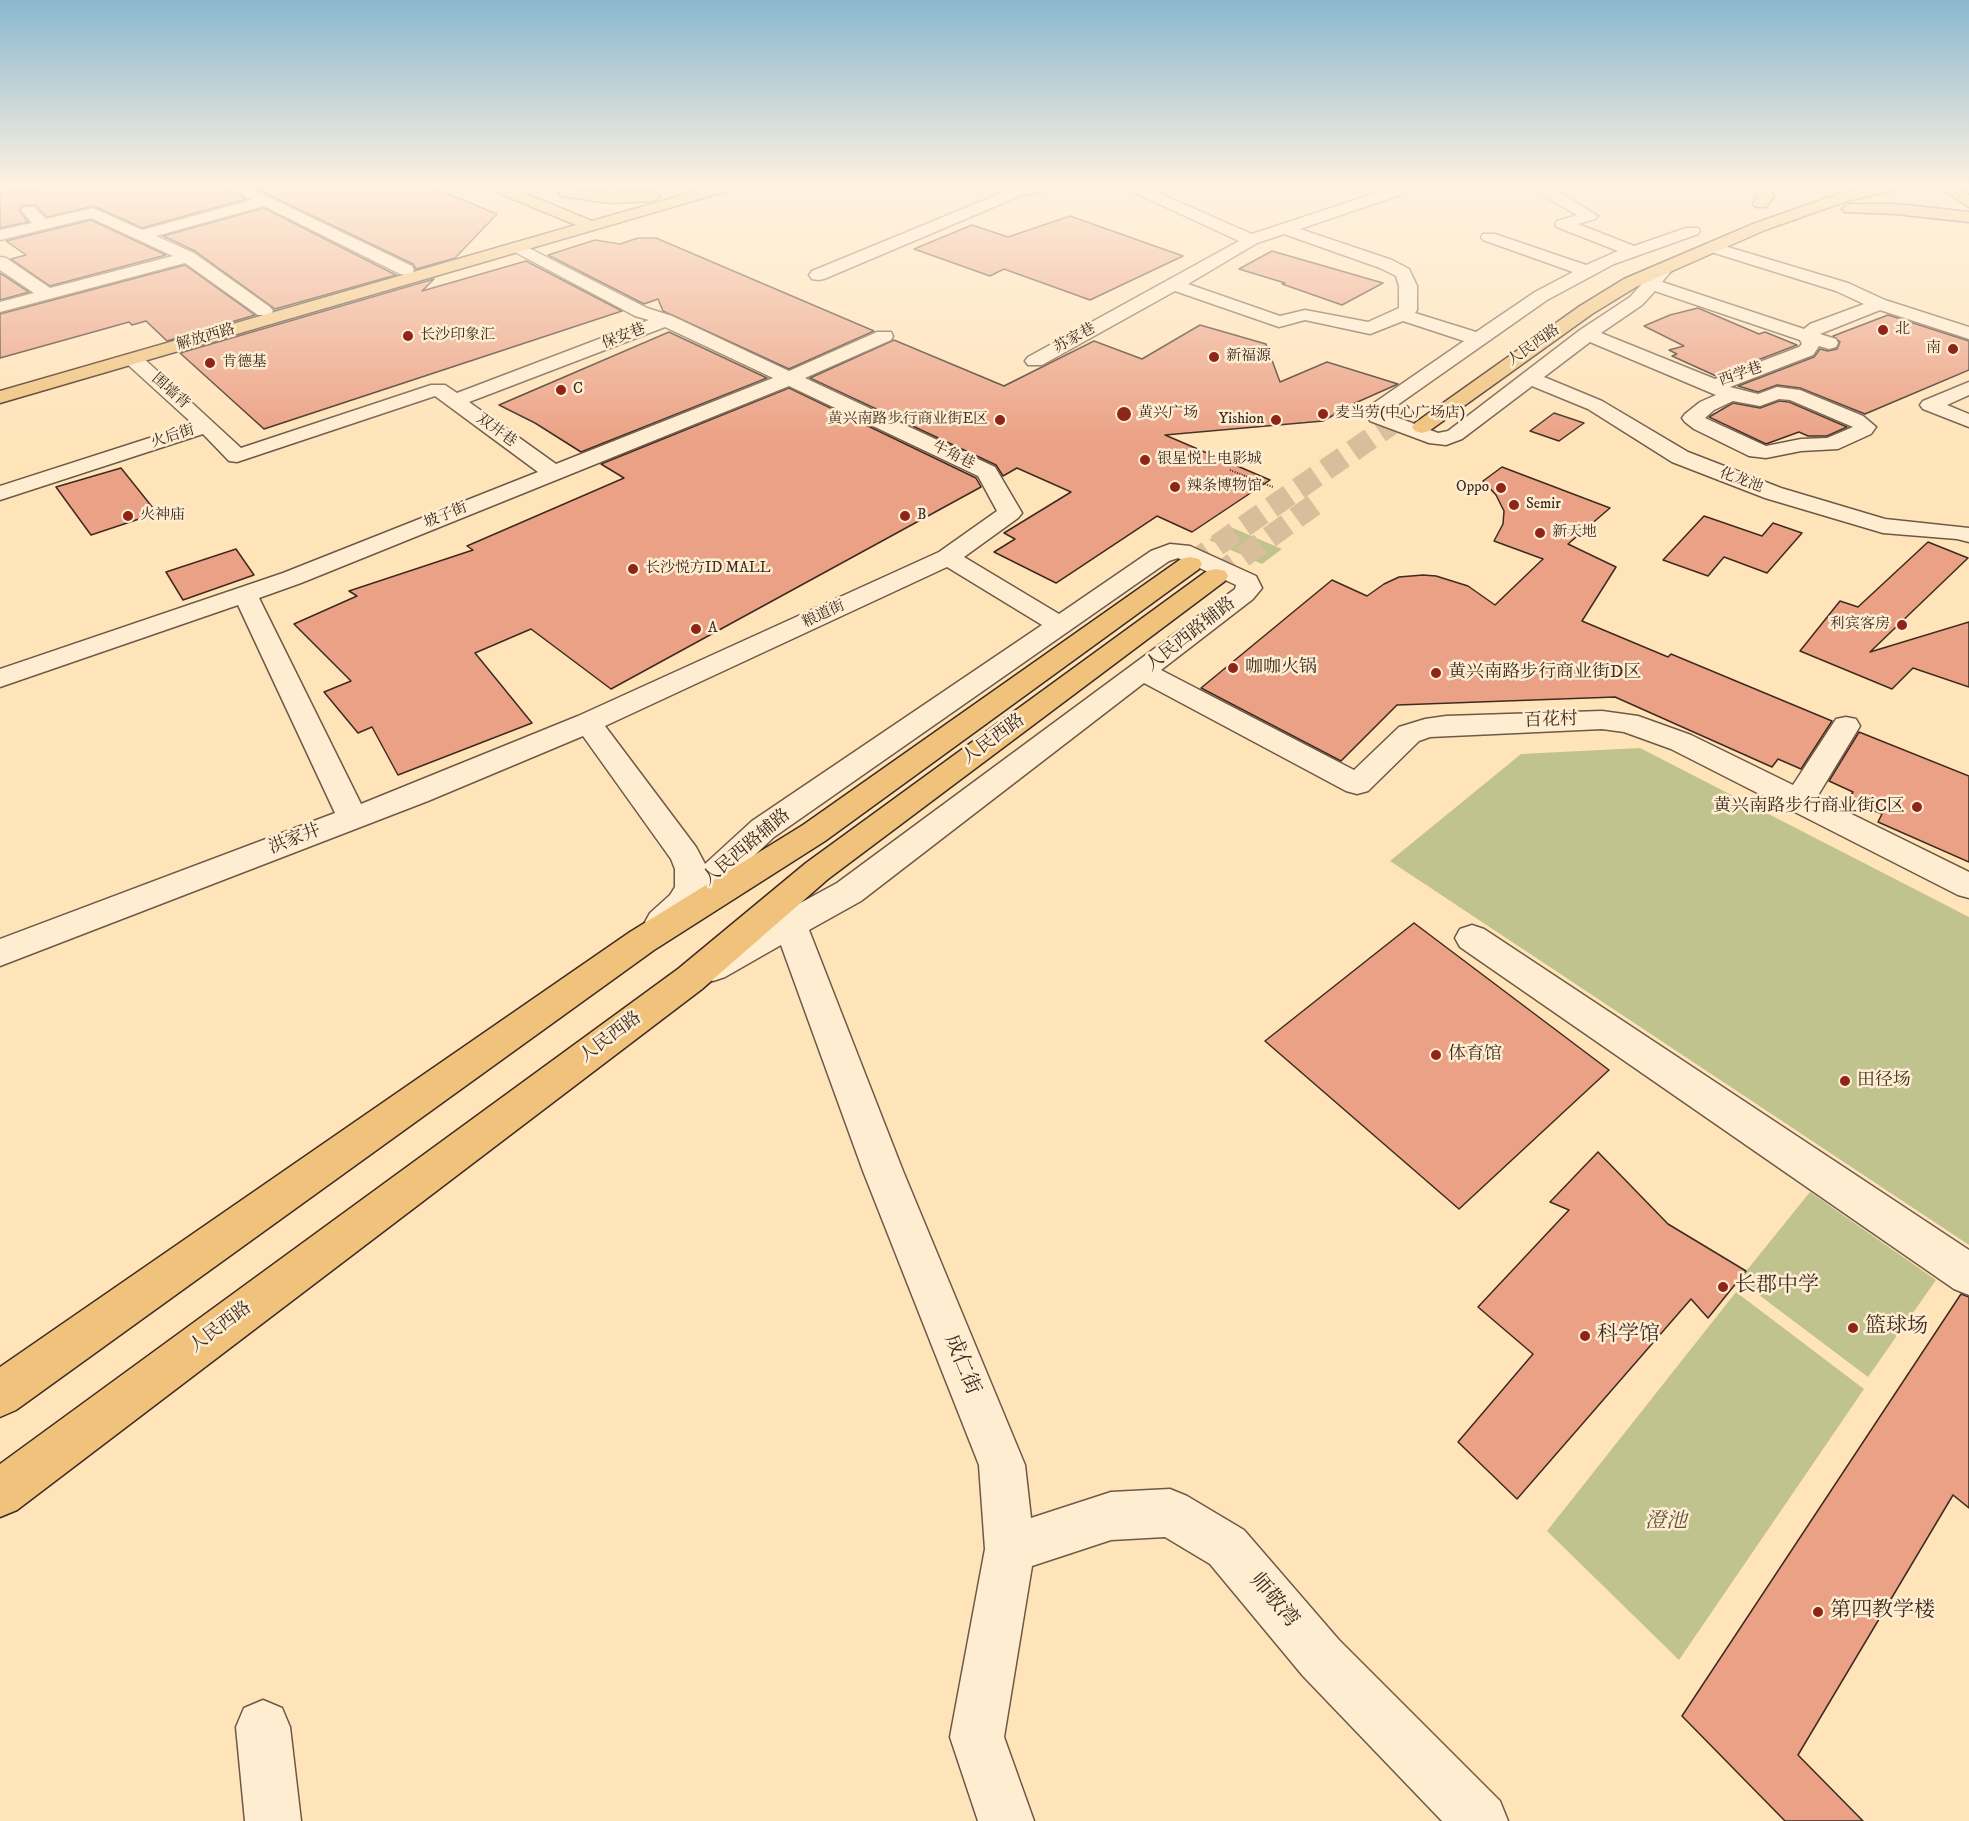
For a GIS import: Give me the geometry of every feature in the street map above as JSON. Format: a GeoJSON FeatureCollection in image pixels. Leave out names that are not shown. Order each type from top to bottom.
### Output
{"type":"FeatureCollection","features":[{"type":"Feature","properties":{"kind":"main road","name":"解放西路"},"geometry":{"type":"LineString","coordinates":[[0,385],[395,273]]}},
{"type":"Feature","properties":{"kind":"main road","name":"解放西路"},"geometry":{"type":"LineString","coordinates":[[0,397],[419,273]]}},
{"type":"Feature","properties":{"kind":"main road","name":"人民西路"},"geometry":{"type":"LineString","coordinates":[[1562,306],[1617,273]]}},
{"type":"Feature","properties":{"kind":"main road","name":"人民西路"},"geometry":{"type":"LineString","coordinates":[[1422,427],[1586,310],[1630,283],[1655,273]]}},
{"type":"Feature","properties":{"kind":"main road","name":"人民西路"},"geometry":{"type":"LineString","coordinates":[[0,1394],[642,941],[814,833],[1203,570],[817,871],[690,979],[0,1493]]}},
{"type":"Feature","properties":{"kind":"street"},"geometry":{"type":"LineString","coordinates":[[16,273],[47,294]]}},
{"type":"Feature","properties":{"kind":"street"},"geometry":{"type":"LineString","coordinates":[[0,307],[127,273]]}},
{"type":"Feature","properties":{"kind":"street"},"geometry":{"type":"LineString","coordinates":[[211,273],[264,310]]}},
{"type":"Feature","properties":{"kind":"street"},"geometry":{"type":"LineString","coordinates":[[566,273],[641,312],[666,320]]}},
{"type":"Feature","properties":{"kind":"street"},"geometry":{"type":"LineString","coordinates":[[818,275],[823,273]]}},
{"type":"Feature","properties":{"kind":"street","name":"苏家巷"},"geometry":{"type":"LineString","coordinates":[[1035,362],[1194,273]]}},
{"type":"Feature","properties":{"kind":"street"},"geometry":{"type":"LineString","coordinates":[[1173,285],[1279,322],[1305,315],[1370,328],[1402,315],[1408,310],[1408,286],[1402,273]]}},
{"type":"Feature","properties":{"kind":"street"},"geometry":{"type":"LineString","coordinates":[[1582,273],[1541,296],[1381,407],[1376,412],[1377,417],[1426,437],[1446,439],[1455,435],[1587,334],[1636,301],[1661,273]]}},
{"type":"Feature","properties":{"kind":"street"},"geometry":{"type":"LineString","coordinates":[[1796,273],[1842,287],[1879,304],[1969,333]]}},
{"type":"Feature","properties":{"kind":"street"},"geometry":{"type":"LineString","coordinates":[[1651,284],[1833,345]]}},
{"type":"Feature","properties":{"kind":"street","name":"西学巷"},"geometry":{"type":"LineString","coordinates":[[1587,334],[1722,390],[1725,382],[1806,351],[1811,344],[1808,335],[1816,328],[1879,304]]}},
{"type":"Feature","properties":{"kind":"street"},"geometry":{"type":"LineString","coordinates":[[1402,315],[1478,339]]}},
{"type":"Feature","properties":{"kind":"street","name":"保安巷"},"geometry":{"type":"LineString","coordinates":[[446,395],[666,320],[790,378]]}},
{"type":"Feature","properties":{"kind":"street","name":"坡子街"},"geometry":{"type":"LineString","coordinates":[[0,678],[292,578],[790,378],[884,336]]}},
{"type":"Feature","properties":{"kind":"street","name":"围墙背"},"geometry":{"type":"LineString","coordinates":[[133,359],[207,426]]}},
{"type":"Feature","properties":{"kind":"street","name":"牛角巷"},"geometry":{"type":"LineString","coordinates":[[790,378],[987,472]]}},
{"type":"Feature","properties":{"kind":"street","name":"化龙池"},"geometry":{"type":"LineString","coordinates":[[1530,378],[1595,405],[1680,457],[1773,493],[1883,526],[1959,532],[1969,535]]}},
{"type":"Feature","properties":{"kind":"street"},"geometry":{"type":"LineString","coordinates":[[1722,390],[1760,400],[1777,393],[1793,394],[1856,420],[1866,427],[1830,444],[1801,445],[1766,452],[1757,451],[1701,425],[1692,418],[1722,390]]}},
{"type":"Feature","properties":{"kind":"street"},"geometry":{"type":"LineString","coordinates":[[1965,393],[1930,405],[1969,421]]}},
{"type":"Feature","properties":{"kind":"street","name":"火后街"},"geometry":{"type":"LineString","coordinates":[[0,492],[207,426],[237,456],[446,395]]}},
{"type":"Feature","properties":{"kind":"street","name":"双井巷"},"geometry":{"type":"LineString","coordinates":[[446,395],[554,473]]}},
{"type":"Feature","properties":{"kind":"street","name":"粮道街"},"geometry":{"type":"LineString","coordinates":[[588,723],[948,557],[1010,513],[987,472]]}},
{"type":"Feature","properties":{"kind":"street","name":"人民西路辅路"},"geometry":{"type":"LineString","coordinates":[[642,941],[763,829],[1170,551],[1182,551],[1194,555],[1247,581],[1250,588],[1244,594],[849,892],[690,979]]}},
{"type":"Feature","properties":{"kind":"street"},"geometry":{"type":"LineString","coordinates":[[948,557],[1059,626]]}},
{"type":"Feature","properties":{"kind":"street"},"geometry":{"type":"LineString","coordinates":[[245,594],[353,818]]}},
{"type":"Feature","properties":{"kind":"street","name":"百花村"},"geometry":{"type":"LineString","coordinates":[[1143,671],[1357,784],[1409,734],[1425,728],[1446,725],[1602,720],[1628,723],[1652,730],[1969,886]]}},
{"type":"Feature","properties":{"kind":"street"},"geometry":{"type":"LineString","coordinates":[[588,723],[685,855],[690,869],[691,887],[681,905]]}},
{"type":"Feature","properties":{"kind":"street","name":"洪家井"},"geometry":{"type":"LineString","coordinates":[[0,953],[353,818],[588,723]]}},
{"type":"Feature","properties":{"kind":"street"},"geometry":{"type":"LineString","coordinates":[[1799,801],[1846,726]]}},
{"type":"Feature","properties":{"kind":"street","name":"成仁街"},"geometry":{"type":"LineString","coordinates":[[790,924],[882,1171],[1002,1465],[1010,1549],[977,1737],[1006,1821]]}},
{"type":"Feature","properties":{"kind":"street"},"geometry":{"type":"LineString","coordinates":[[1472,939],[1969,1274]]}},
{"type":"Feature","properties":{"kind":"street","name":"师敬湾"},"geometry":{"type":"LineString","coordinates":[[1010,1549],[1110,1515],[1170,1512],[1227,1547],[1321,1658],[1480,1821]]}},
{"type":"Feature","properties":{"kind":"street"},"geometry":{"type":"LineString","coordinates":[[263,1727],[273,1821]]}},
{"type":"Feature","properties":{"kind":"path"},"geometry":{"type":"LineString","coordinates":[[1230,470],[1273,487]]}},
{"type":"Feature","properties":{"kind":"green space"},"geometry":{"type":"Polygon","coordinates":[[[1228,526],[1282,549],[1262,564],[1209,540],[1228,526]]]}},
{"type":"Feature","properties":{"kind":"green space","name":"田径场"},"geometry":{"type":"Polygon","coordinates":[[[1640,748],[1969,917],[1969,1245],[1390,861],[1521,754],[1640,748]]]}},
{"type":"Feature","properties":{"kind":"green space","name":"篮球场"},"geometry":{"type":"Polygon","coordinates":[[[1810,1192],[1936,1280],[1868,1377],[1739,1280],[1810,1192]]]}},
{"type":"Feature","properties":{"kind":"green space","name":"澄池"},"geometry":{"type":"Polygon","coordinates":[[[1736,1292],[1864,1389],[1679,1660],[1547,1531],[1736,1292]]]}},
{"type":"Feature","properties":{"kind":"building"},"geometry":{"type":"Polygon","coordinates":[[[0,273],[29,292],[0,300],[0,273]]]}},
{"type":"Feature","properties":{"kind":"building"},"geometry":{"type":"Polygon","coordinates":[[[31,273],[99,273],[50,286],[31,273]]]}},
{"type":"Feature","properties":{"kind":"building"},"geometry":{"type":"Polygon","coordinates":[[[155,273],[196,273],[255,315],[167,341],[146,321],[132,325],[129,322],[0,358],[0,314],[155,273]]]}},
{"type":"Feature","properties":{"kind":"building"},"geometry":{"type":"Polygon","coordinates":[[[225,273],[392,273],[396,275],[275,309],[225,273]]]}},
{"type":"Feature","properties":{"kind":"building","name":"长沙印象汇"},"geometry":{"type":"Polygon","coordinates":[[[484,273],[549,273],[622,311],[264,429],[180,353],[434,279],[422,291],[484,273]]]}},
{"type":"Feature","properties":{"kind":"building"},"geometry":{"type":"Polygon","coordinates":[[[583,273],[738,273],[874,331],[789,369],[663,311],[658,299],[644,304],[583,273]]]}},
{"type":"Feature","properties":{"kind":"building"},"geometry":{"type":"Polygon","coordinates":[[[1015,273],[1147,273],[1090,300],[1015,273]]]}},
{"type":"Feature","properties":{"kind":"building"},"geometry":{"type":"Polygon","coordinates":[[[1252,273],[1348,273],[1383,283],[1342,305],[1282,284],[1285,283],[1252,273]]]}},
{"type":"Feature","properties":{"kind":"building"},"geometry":{"type":"Polygon","coordinates":[[[1698,308],[1759,334],[1765,332],[1797,345],[1716,376],[1672,356],[1677,354],[1669,350],[1684,346],[1644,326],[1670,315],[1698,308]]]}},
{"type":"Feature","properties":{"kind":"building"},"geometry":{"type":"Polygon","coordinates":[[[1888,315],[1969,341],[1969,370],[1865,414],[1800,388],[1777,385],[1758,392],[1738,386],[1814,357],[1820,349],[1828,351],[1837,349],[1840,342],[1833,336],[1888,315]]]}},
{"type":"Feature","properties":{"kind":"building"},"geometry":{"type":"Polygon","coordinates":[[[1200,325],[1266,344],[1280,382],[1327,362],[1398,384],[1353,404],[1323,421],[1165,435],[1270,480],[1192,532],[1157,516],[1056,583],[994,552],[1015,539],[1004,533],[1071,492],[1017,468],[1003,476],[996,465],[810,378],[894,340],[1004,386],[1094,341],[1142,359],[1200,325]]]}},
{"type":"Feature","properties":{"kind":"building"},"geometry":{"type":"Polygon","coordinates":[[[669,332],[767,378],[581,452],[535,423],[499,405],[669,332]]]}},
{"type":"Feature","properties":{"kind":"building","name":"长沙悦方ID MALL"},"geometry":{"type":"Polygon","coordinates":[[[789,388],[976,478],[981,487],[611,689],[531,629],[475,653],[532,723],[398,775],[372,727],[358,733],[324,692],[351,681],[294,624],[357,596],[349,591],[473,550],[467,546],[624,478],[601,464],[789,388]]]}},
{"type":"Feature","properties":{"kind":"building"},"geometry":{"type":"Polygon","coordinates":[[[1779,401],[1789,402],[1847,427],[1827,436],[1808,436],[1799,432],[1766,444],[1709,417],[1733,403],[1760,408],[1779,401]]]}},
{"type":"Feature","properties":{"kind":"building"},"geometry":{"type":"Polygon","coordinates":[[[1554,413],[1584,423],[1559,441],[1530,431],[1554,413]]]}},
{"type":"Feature","properties":{"kind":"building","name":"黄兴南路步行商业街D区"},"geometry":{"type":"Polygon","coordinates":[[[1502,467],[1610,508],[1568,544],[1616,567],[1582,621],[1668,657],[1671,654],[1832,721],[1801,769],[1778,759],[1772,767],[1615,697],[1397,705],[1341,761],[1201,688],[1332,580],[1367,596],[1399,577],[1436,576],[1468,586],[1495,605],[1543,559],[1494,541],[1503,524],[1504,511],[1496,495],[1483,481],[1502,467]]]}},
{"type":"Feature","properties":{"kind":"building"},"geometry":{"type":"Polygon","coordinates":[[[121,468],[157,513],[91,535],[56,487],[121,468]]]}},
{"type":"Feature","properties":{"kind":"building"},"geometry":{"type":"Polygon","coordinates":[[[1704,516],[1762,536],[1773,523],[1802,533],[1767,573],[1724,557],[1708,576],[1663,560],[1704,516]]]}},
{"type":"Feature","properties":{"kind":"building"},"geometry":{"type":"Polygon","coordinates":[[[1928,542],[1968,558],[1870,652],[1969,622],[1969,687],[1913,668],[1892,689],[1800,651],[1840,601],[1858,607],[1928,542]]]}},
{"type":"Feature","properties":{"kind":"building"},"geometry":{"type":"Polygon","coordinates":[[[236,549],[254,575],[183,600],[166,572],[236,549]]]}},
{"type":"Feature","properties":{"kind":"building","name":"黄兴南路步行商业街C区"},"geometry":{"type":"Polygon","coordinates":[[[1859,732],[1969,776],[1969,862],[1878,822],[1882,814],[1848,800],[1853,792],[1829,781],[1859,732]]]}},
{"type":"Feature","properties":{"kind":"building","name":"体育馆"},"geometry":{"type":"Polygon","coordinates":[[[1414,923],[1609,1070],[1459,1209],[1265,1041],[1414,923]]]}},
{"type":"Feature","properties":{"kind":"building","name":"科学馆"},"geometry":{"type":"Polygon","coordinates":[[[1598,1152],[1668,1224],[1746,1271],[1708,1318],[1691,1299],[1517,1499],[1458,1442],[1533,1354],[1478,1307],[1569,1210],[1550,1202],[1598,1152]]]}},
{"type":"Feature","properties":{"kind":"building","name":"第四教学楼"},"geometry":{"type":"Polygon","coordinates":[[[1961,1294],[1969,1297],[1969,1508],[1953,1495],[1798,1755],[1863,1821],[1785,1821],[1682,1716],[1961,1294]]]}},
{"type":"Feature","properties":{"kind":"tunnel"},"geometry":{"type":"LineString","coordinates":[[1190,564],[1400,418]]}},
{"type":"Feature","properties":{"kind":"tunnel"},"geometry":{"type":"LineString","coordinates":[[1216,576],[1314,505]]}},
{"type":"Feature","properties":{"kind":"place","name":"北"},"geometry":{"type":"Point","coordinates":[1883,330]}},
{"type":"Feature","properties":{"kind":"place","name":"长沙印象汇"},"geometry":{"type":"Point","coordinates":[408,336]}},
{"type":"Feature","properties":{"kind":"place","name":"南"},"geometry":{"type":"Point","coordinates":[1953,349]}},
{"type":"Feature","properties":{"kind":"place","name":"新福源"},"geometry":{"type":"Point","coordinates":[1214,357]}},
{"type":"Feature","properties":{"kind":"place","name":"肯德基"},"geometry":{"type":"Point","coordinates":[210,363]}},
{"type":"Feature","properties":{"kind":"place","name":"C"},"geometry":{"type":"Point","coordinates":[561,390]}},
{"type":"Feature","properties":{"kind":"place","name":"黄兴广场"},"geometry":{"type":"Point","coordinates":[1124,414]}},
{"type":"Feature","properties":{"kind":"place","name":"麦当劳(中心广场店)"},"geometry":{"type":"Point","coordinates":[1323,414]}},
{"type":"Feature","properties":{"kind":"place","name":"黄兴南路步行商业街E区"},"geometry":{"type":"Point","coordinates":[1000,420]}},
{"type":"Feature","properties":{"kind":"place","name":"Yishion"},"geometry":{"type":"Point","coordinates":[1276,420]}},
{"type":"Feature","properties":{"kind":"place","name":"银星悦上电影城"},"geometry":{"type":"Point","coordinates":[1145,460]}},
{"type":"Feature","properties":{"kind":"place","name":"辣条博物馆"},"geometry":{"type":"Point","coordinates":[1175,487]}},
{"type":"Feature","properties":{"kind":"place","name":"Oppo"},"geometry":{"type":"Point","coordinates":[1501,488]}},
{"type":"Feature","properties":{"kind":"place","name":"Semir"},"geometry":{"type":"Point","coordinates":[1514,505]}},
{"type":"Feature","properties":{"kind":"place","name":"火神庙"},"geometry":{"type":"Point","coordinates":[128,516]}},
{"type":"Feature","properties":{"kind":"place","name":"B"},"geometry":{"type":"Point","coordinates":[905,516]}},
{"type":"Feature","properties":{"kind":"place","name":"新天地"},"geometry":{"type":"Point","coordinates":[1540,533]}},
{"type":"Feature","properties":{"kind":"place","name":"长沙悦方ID MALL"},"geometry":{"type":"Point","coordinates":[633,569]}},
{"type":"Feature","properties":{"kind":"place","name":"利宾客房"},"geometry":{"type":"Point","coordinates":[1902,625]}},
{"type":"Feature","properties":{"kind":"place","name":"A"},"geometry":{"type":"Point","coordinates":[696,629]}},
{"type":"Feature","properties":{"kind":"place","name":"咖咖火锅"},"geometry":{"type":"Point","coordinates":[1233,668]}},
{"type":"Feature","properties":{"kind":"place","name":"黄兴南路步行商业街D区"},"geometry":{"type":"Point","coordinates":[1436,673]}},
{"type":"Feature","properties":{"kind":"place","name":"黄兴南路步行商业街C区"},"geometry":{"type":"Point","coordinates":[1917,807]}},
{"type":"Feature","properties":{"kind":"place","name":"体育馆"},"geometry":{"type":"Point","coordinates":[1436,1055]}},
{"type":"Feature","properties":{"kind":"place","name":"田径场"},"geometry":{"type":"Point","coordinates":[1845,1081]}},
{"type":"Feature","properties":{"kind":"place","name":"长郡中学"},"geometry":{"type":"Point","coordinates":[1723,1287]}},
{"type":"Feature","properties":{"kind":"place","name":"篮球场"},"geometry":{"type":"Point","coordinates":[1853,1328]}},
{"type":"Feature","properties":{"kind":"place","name":"科学馆"},"geometry":{"type":"Point","coordinates":[1585,1336]}},
{"type":"Feature","properties":{"kind":"place","name":"第四教学楼"},"geometry":{"type":"Point","coordinates":[1818,1612]}}]}
